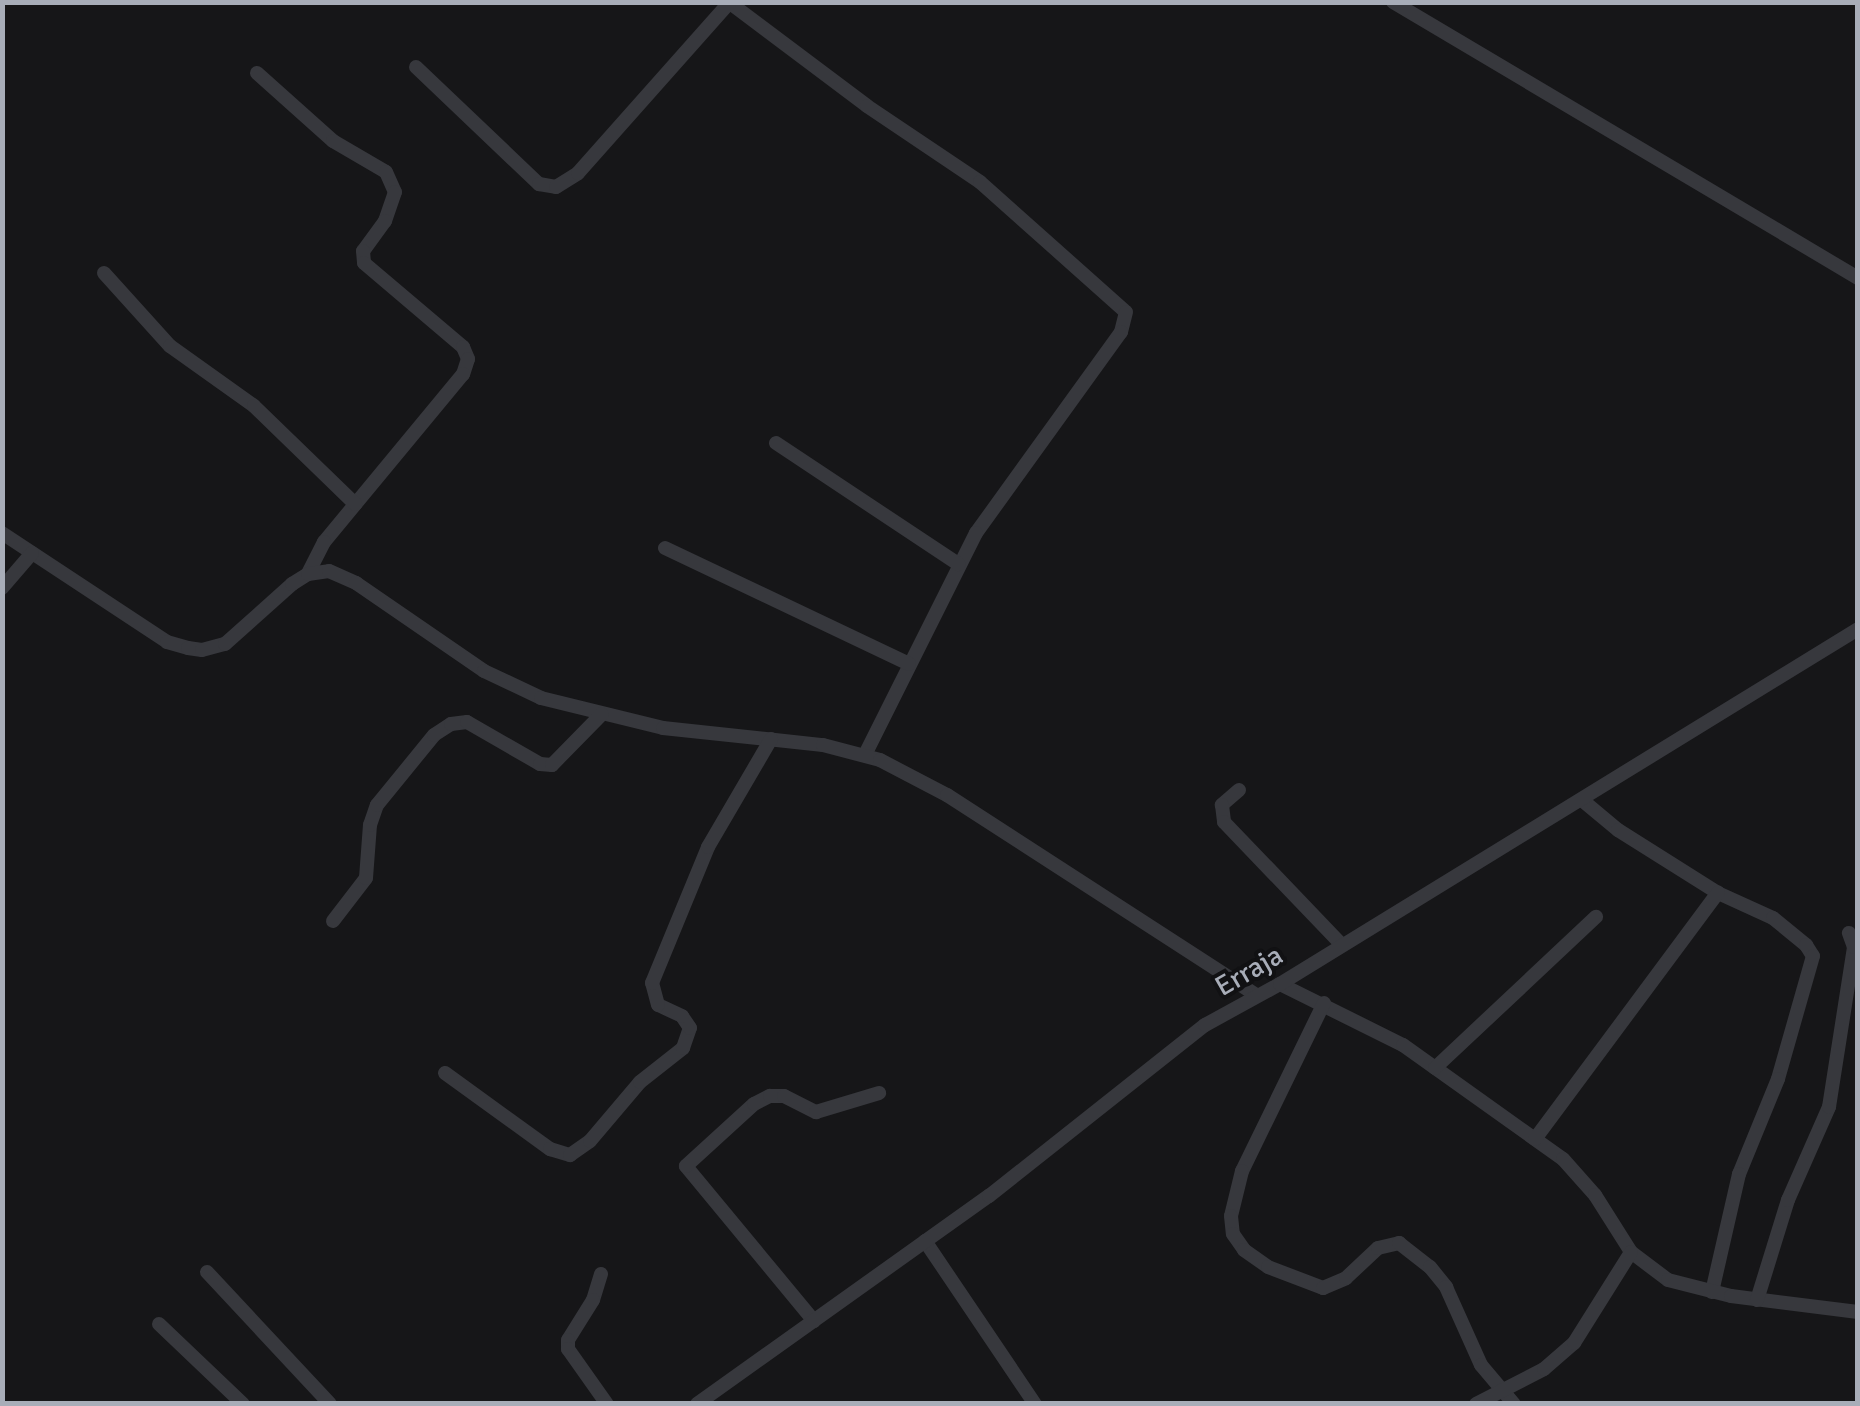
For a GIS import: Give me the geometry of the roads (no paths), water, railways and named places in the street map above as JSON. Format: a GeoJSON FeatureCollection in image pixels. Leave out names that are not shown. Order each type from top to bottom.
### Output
{"type":"FeatureCollection","features":[{"type":"Feature","properties":{"kind":"street"},"geometry":{"type":"LineString","coordinates":[[1393,2],[1858,278]]}},
{"type":"Feature","properties":{"kind":"street"},"geometry":{"type":"LineString","coordinates":[[416,66],[539,184],[556,188],[570,181],[730,3],[867,106],[980,182],[1126,312],[1121,332],[1018,468],[958,564],[865,755]]}},
{"type":"Feature","properties":{"kind":"street"},"geometry":{"type":"LineString","coordinates":[[2,533],[167,642],[202,650],[235,638],[308,574],[324,542],[463,374],[468,358],[463,347],[364,263],[363,251],[384,221],[396,192],[386,172],[333,141],[257,73]]}},
{"type":"Feature","properties":{"kind":"street"},"geometry":{"type":"LineString","coordinates":[[104,273],[170,346],[254,406],[355,504]]}},
{"type":"Feature","properties":{"kind":"street"},"geometry":{"type":"LineString","coordinates":[[776,443],[958,564]]}},
{"type":"Feature","properties":{"kind":"street"},"geometry":{"type":"LineString","coordinates":[[665,548],[910,664]]}},
{"type":"Feature","properties":{"kind":"street"},"geometry":{"type":"LineString","coordinates":[[2,588],[32,554]]}},
{"type":"Feature","properties":{"kind":"street"},"geometry":{"type":"LineString","coordinates":[[308,574],[330,571],[344,576],[510,687],[664,728],[771,739],[865,755],[947,795],[1256,995]]}},
{"type":"Feature","properties":{"kind":"street","name":"Erraja"},"geometry":{"type":"LineString","coordinates":[[697,1404],[1058,1143],[1205,1025],[1280,984],[1858,628]]}},
{"type":"Feature","properties":{"kind":"street"},"geometry":{"type":"LineString","coordinates":[[333,921],[366,878],[370,825],[378,805],[434,735],[451,724],[468,722],[540,764],[552,765],[602,714]]}},
{"type":"Feature","properties":{"kind":"street"},"geometry":{"type":"LineString","coordinates":[[445,1073],[550,1149],[570,1155],[590,1141],[640,1082],[683,1048],[690,1028],[682,1016],[658,1005],[652,984],[708,847],[771,739]]}},
{"type":"Feature","properties":{"kind":"street"},"geometry":{"type":"LineString","coordinates":[[1239,790],[1222,804],[1224,822],[1341,944]]}},
{"type":"Feature","properties":{"kind":"street"},"geometry":{"type":"LineString","coordinates":[[1582,800],[1618,830],[1718,893],[1773,918],[1806,944],[1813,956],[1782,1066],[1739,1174],[1712,1292]]}},
{"type":"Feature","properties":{"kind":"street"},"geometry":{"type":"LineString","coordinates":[[1535,1139],[1718,893]]}},
{"type":"Feature","properties":{"kind":"street"},"geometry":{"type":"LineString","coordinates":[[1434,1068],[1596,917]]}},
{"type":"Feature","properties":{"kind":"street"},"geometry":{"type":"LineString","coordinates":[[1757,1300],[1788,1200],[1829,1107],[1852,960],[1849,934]]}},
{"type":"Feature","properties":{"kind":"street"},"geometry":{"type":"LineString","coordinates":[[1280,984],[1360,1020],[1535,1139],[1579,1176],[1631,1252],[1668,1280],[1757,1300],[1858,1312]]}},
{"type":"Feature","properties":{"kind":"street"},"geometry":{"type":"LineString","coordinates":[[1324,1003],[1242,1171],[1230,1216],[1233,1234],[1244,1250],[1268,1267],[1324,1288],[1346,1278],[1378,1248],[1399,1243],[1430,1267],[1446,1287],[1481,1365],[1505,1388],[1514,1404]]}},
{"type":"Feature","properties":{"kind":"street"},"geometry":{"type":"LineString","coordinates":[[814,1321],[686,1166],[754,1104],[770,1096],[784,1096],[816,1112],[879,1093]]}},
{"type":"Feature","properties":{"kind":"street"},"geometry":{"type":"LineString","coordinates":[[925,1240],[1035,1404]]}},
{"type":"Feature","properties":{"kind":"street"},"geometry":{"type":"LineString","coordinates":[[1476,1404],[1544,1369],[1574,1343],[1631,1252]]}},
{"type":"Feature","properties":{"kind":"street"},"geometry":{"type":"LineString","coordinates":[[207,1272],[330,1404]]}},
{"type":"Feature","properties":{"kind":"street"},"geometry":{"type":"LineString","coordinates":[[601,1274],[593,1300],[572,1332],[568,1349],[607,1404]]}},
{"type":"Feature","properties":{"kind":"street"},"geometry":{"type":"LineString","coordinates":[[159,1324],[243,1404]]}}]}
